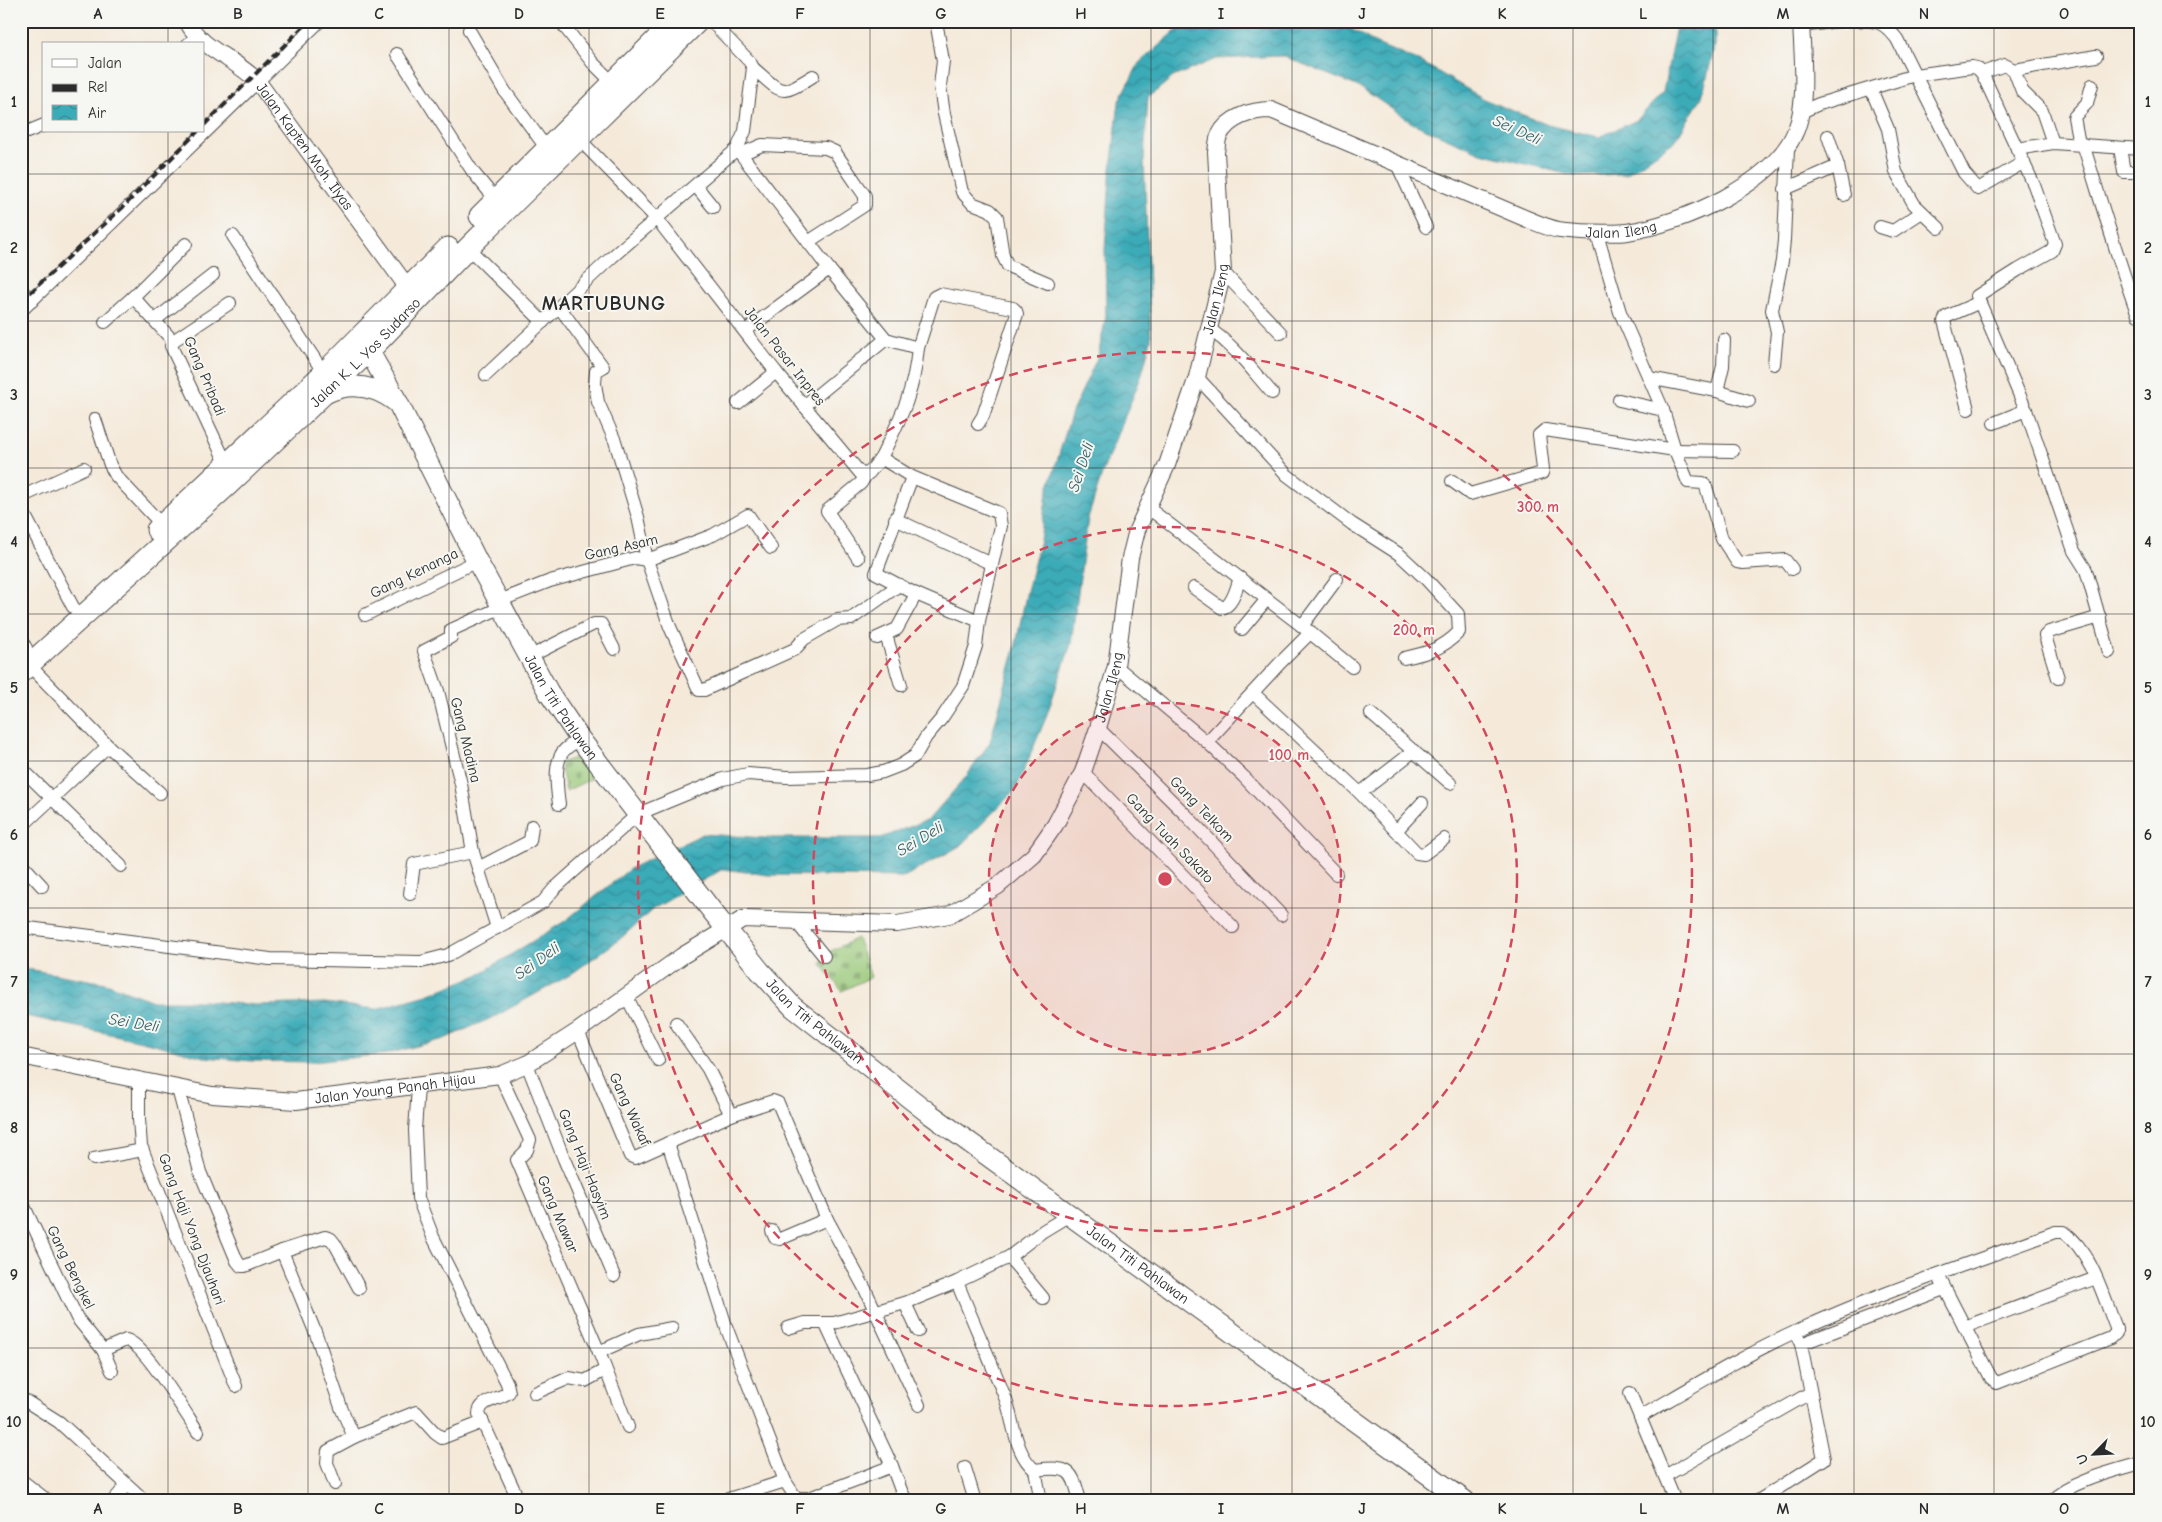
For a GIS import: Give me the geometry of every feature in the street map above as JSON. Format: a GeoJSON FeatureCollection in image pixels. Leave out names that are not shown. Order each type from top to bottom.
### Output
{"type":"FeatureCollection","features":[{"type":"Feature","properties":{"kind":"highway","name":"Jalan K. L. Yos Sudarso"},"geometry":{"type":"LineString","coordinates":[[24,655],[222,490],[364,344],[471,239],[579,139],[675,21]]}},
{"type":"Feature","properties":{"kind":"highway","name":"Jalan K. L. Yos Sudarso"},"geometry":{"type":"LineString","coordinates":[[364,344],[408,288],[471,239],[496,200],[547,149],[698,21]]}},
{"type":"Feature","properties":{"kind":"highway","name":"Jalan K. L. Yos Sudarso"},"geometry":{"type":"LineString","coordinates":[[24,655],[73,607],[227,465],[325,383]]}},
{"type":"Feature","properties":{"kind":"main road","name":"Jalan Titi Pahlawan"},"geometry":{"type":"LineString","coordinates":[[364,344],[398,403],[477,560],[549,693],[580,739],[712,912],[792,1007],[930,1114],[1466,1501]]}},
{"type":"Feature","properties":{"kind":"main road"},"geometry":{"type":"LineString","coordinates":[[325,383],[337,388],[358,386],[388,396],[398,403]]}},
{"type":"Feature","properties":{"kind":"street","name":"Jalan Kapten Moh. Ilyas"},"geometry":{"type":"LineString","coordinates":[[187,21],[193,41]]}},
{"type":"Feature","properties":{"kind":"street"},"geometry":{"type":"LineString","coordinates":[[21,311],[320,21]]}},
{"type":"Feature","properties":{"kind":"street"},"geometry":{"type":"LineString","coordinates":[[560,21],[592,62],[619,89]]}},
{"type":"Feature","properties":{"kind":"street"},"geometry":{"type":"LineString","coordinates":[[711,21],[750,62],[753,68],[776,88],[784,91],[791,90],[813,76]]}},
{"type":"Feature","properties":{"kind":"street"},"geometry":{"type":"LineString","coordinates":[[936,21],[943,61],[940,86],[941,95],[962,192],[972,203],[990,210],[997,216],[1003,256],[1008,266],[1048,283]]}},
{"type":"Feature","properties":{"kind":"street"},"geometry":{"type":"LineString","coordinates":[[1801,24],[1856,21],[1880,23],[1889,30],[1897,39],[1964,173],[1978,189],[2024,162]]}},
{"type":"Feature","properties":{"kind":"street","name":"Jalan Ileng"},"geometry":{"type":"LineString","coordinates":[[727,928],[743,919],[897,924],[949,915],[998,886],[1034,855],[1056,825],[1083,772],[1116,666],[1130,558],[1137,530],[1167,465],[1197,378],[1223,272],[1216,152],[1218,136],[1231,122],[1239,116],[1261,110],[1271,110],[1526,220],[1559,230],[1625,232],[1685,217],[1728,198],[1757,177],[1788,148],[1801,112],[1801,24]]}},
{"type":"Feature","properties":{"kind":"street"},"geometry":{"type":"LineString","coordinates":[[469,30],[504,90],[547,149]]}},
{"type":"Feature","properties":{"kind":"street","name":"Jalan Kapten Moh. Ilyas"},"geometry":{"type":"LineString","coordinates":[[205,47],[236,64],[258,82],[408,288]]}},
{"type":"Feature","properties":{"kind":"street"},"geometry":{"type":"LineString","coordinates":[[397,54],[473,172],[496,200]]}},
{"type":"Feature","properties":{"kind":"street"},"geometry":{"type":"LineString","coordinates":[[1982,73],[2005,65],[2014,70],[2096,56]]}},
{"type":"Feature","properties":{"kind":"street"},"geometry":{"type":"LineString","coordinates":[[1801,112],[1820,104],[1915,75],[1972,67],[1977,68],[1982,73],[2024,162],[2055,241],[2055,247],[2052,251],[1977,296],[2026,410],[2074,551],[2086,570],[2109,652]]}},
{"type":"Feature","properties":{"kind":"street"},"geometry":{"type":"LineString","coordinates":[[739,152],[745,131],[753,68]]}},
{"type":"Feature","properties":{"kind":"street"},"geometry":{"type":"LineString","coordinates":[[2014,70],[2022,91],[2042,111],[2053,143]]}},
{"type":"Feature","properties":{"kind":"street"},"geometry":{"type":"LineString","coordinates":[[2092,85],[2087,102],[2074,117],[2081,144],[2100,196],[2115,252],[2138,315]]}},
{"type":"Feature","properties":{"kind":"street"},"geometry":{"type":"LineString","coordinates":[[1871,89],[1888,129],[1896,172],[1914,204],[1939,228]]}},
{"type":"Feature","properties":{"kind":"street"},"geometry":{"type":"LineString","coordinates":[[27,132],[42,125]]}},
{"type":"Feature","properties":{"kind":"street"},"geometry":{"type":"LineString","coordinates":[[1828,136],[1838,166],[1844,195]]}},
{"type":"Feature","properties":{"kind":"street","name":"Jalan Pasar Inpres"},"geometry":{"type":"LineString","coordinates":[[579,139],[657,219],[776,372],[860,474],[866,475]]}},
{"type":"Feature","properties":{"kind":"street"},"geometry":{"type":"LineString","coordinates":[[2017,149],[2053,143],[2141,149]]}},
{"type":"Feature","properties":{"kind":"street"},"geometry":{"type":"LineString","coordinates":[[486,376],[612,257],[739,152],[762,145],[826,148],[835,152],[865,196],[865,204],[808,242]]}},
{"type":"Feature","properties":{"kind":"street"},"geometry":{"type":"LineString","coordinates":[[1774,364],[1777,332],[1772,310],[1782,261],[1788,148]]}},
{"type":"Feature","properties":{"kind":"street"},"geometry":{"type":"LineString","coordinates":[[2120,148],[2124,172],[2141,172]]}},
{"type":"Feature","properties":{"kind":"street"},"geometry":{"type":"LineString","coordinates":[[739,152],[829,269],[886,339],[918,348]]}},
{"type":"Feature","properties":{"kind":"street"},"geometry":{"type":"LineString","coordinates":[[1397,164],[1426,227]]}},
{"type":"Feature","properties":{"kind":"street"},"geometry":{"type":"LineString","coordinates":[[1785,189],[1838,166]]}},
{"type":"Feature","properties":{"kind":"street"},"geometry":{"type":"LineString","coordinates":[[696,186],[713,207]]}},
{"type":"Feature","properties":{"kind":"street"},"geometry":{"type":"LineString","coordinates":[[1880,228],[1893,231],[1922,212]]}},
{"type":"Feature","properties":{"kind":"street"},"geometry":{"type":"LineString","coordinates":[[1596,231],[1620,312],[1662,410],[1688,482],[1703,483],[1706,487],[1722,539],[1737,562],[1785,560],[1792,569]]}},
{"type":"Feature","properties":{"kind":"street"},"geometry":{"type":"LineString","coordinates":[[233,236],[325,383]]}},
{"type":"Feature","properties":{"kind":"street"},"geometry":{"type":"LineString","coordinates":[[471,239],[543,322]]}},
{"type":"Feature","properties":{"kind":"street"},"geometry":{"type":"LineString","coordinates":[[105,322],[186,244]]}},
{"type":"Feature","properties":{"kind":"street"},"geometry":{"type":"LineString","coordinates":[[745,331],[829,269]]}},
{"type":"Feature","properties":{"kind":"street"},"geometry":{"type":"LineString","coordinates":[[1223,272],[1281,333]]}},
{"type":"Feature","properties":{"kind":"street"},"geometry":{"type":"LineString","coordinates":[[155,320],[212,275]]}},
{"type":"Feature","properties":{"kind":"street"},"geometry":{"type":"LineString","coordinates":[[21,290],[32,301]]}},
{"type":"Feature","properties":{"kind":"street"},"geometry":{"type":"LineString","coordinates":[[858,558],[828,511],[861,483],[881,458],[907,404],[916,368],[918,348],[936,295],[1013,308],[1017,314],[983,416],[978,424]]}},
{"type":"Feature","properties":{"kind":"street","name":"Gang Pribadi"},"geometry":{"type":"LineString","coordinates":[[133,297],[173,341],[171,346],[227,465]]}},
{"type":"Feature","properties":{"kind":"street"},"geometry":{"type":"LineString","coordinates":[[1968,409],[1944,321],[1946,318],[1980,302]]}},
{"type":"Feature","properties":{"kind":"street"},"geometry":{"type":"LineString","coordinates":[[173,341],[230,303]]}},
{"type":"Feature","properties":{"kind":"street"},"geometry":{"type":"LineString","coordinates":[[560,308],[603,366],[596,371],[595,384],[598,402],[616,441],[638,518],[647,560],[670,627],[699,690],[704,690],[795,649],[804,639],[836,620],[851,619],[899,585]]}},
{"type":"Feature","properties":{"kind":"street"},"geometry":{"type":"LineString","coordinates":[[1208,328],[1227,341],[1247,361],[1272,393]]}},
{"type":"Feature","properties":{"kind":"street"},"geometry":{"type":"LineString","coordinates":[[804,406],[886,339]]}},
{"type":"Feature","properties":{"kind":"street"},"geometry":{"type":"LineString","coordinates":[[1717,391],[1723,366],[1724,340]]}},
{"type":"Feature","properties":{"kind":"street"},"geometry":{"type":"LineString","coordinates":[[738,403],[776,372]]}},
{"type":"Feature","properties":{"kind":"street"},"geometry":{"type":"LineString","coordinates":[[1197,378],[1287,475],[1352,524],[1399,554],[1426,579],[1458,614],[1460,632],[1448,644],[1427,653],[1404,658]]}},
{"type":"Feature","properties":{"kind":"street"},"geometry":{"type":"LineString","coordinates":[[1649,378],[1717,391],[1749,401]]}},
{"type":"Feature","properties":{"kind":"street"},"geometry":{"type":"LineString","coordinates":[[1619,400],[1662,410]]}},
{"type":"Feature","properties":{"kind":"street"},"geometry":{"type":"LineString","coordinates":[[1994,423],[2026,410]]}},
{"type":"Feature","properties":{"kind":"street"},"geometry":{"type":"LineString","coordinates":[[95,419],[110,465],[116,476],[162,525]]}},
{"type":"Feature","properties":{"kind":"street"},"geometry":{"type":"LineString","coordinates":[[1452,481],[1470,494],[1542,473],[1539,435],[1545,430],[1675,450],[1733,451]]}},
{"type":"Feature","properties":{"kind":"street"},"geometry":{"type":"LineString","coordinates":[[21,927],[270,959],[420,962],[448,956],[543,902],[554,889],[638,814],[723,779],[748,774],[787,777],[867,775],[883,772],[901,765],[915,756],[926,737],[942,718],[963,686],[976,646],[979,621],[1001,526],[999,513],[912,477],[881,458]]}},
{"type":"Feature","properties":{"kind":"street"},"geometry":{"type":"LineString","coordinates":[[21,498],[84,468]]}},
{"type":"Feature","properties":{"kind":"street"},"geometry":{"type":"LineString","coordinates":[[912,477],[876,574],[916,594],[979,621]]}},
{"type":"Feature","properties":{"kind":"street"},"geometry":{"type":"LineString","coordinates":[[1147,507],[1307,629],[1352,667]]}},
{"type":"Feature","properties":{"kind":"street"},"geometry":{"type":"LineString","coordinates":[[21,508],[73,607]]}},
{"type":"Feature","properties":{"kind":"street","name":"Gang Asam"},"geometry":{"type":"LineString","coordinates":[[500,604],[550,581],[635,558],[647,560],[713,535],[748,515],[771,548]]}},
{"type":"Feature","properties":{"kind":"street"},"geometry":{"type":"LineString","coordinates":[[895,519],[992,564]]}},
{"type":"Feature","properties":{"kind":"street","name":"Gang Kenanga"},"geometry":{"type":"LineString","coordinates":[[365,615],[477,560]]}},
{"type":"Feature","properties":{"kind":"street"},"geometry":{"type":"LineString","coordinates":[[1194,588],[1222,608],[1226,608],[1230,604],[1240,578]]}},
{"type":"Feature","properties":{"kind":"street"},"geometry":{"type":"LineString","coordinates":[[1207,742],[1253,693],[1307,629],[1337,579]]}},
{"type":"Feature","properties":{"kind":"street"},"geometry":{"type":"LineString","coordinates":[[901,685],[882,636],[897,629],[916,594]]}},
{"type":"Feature","properties":{"kind":"street"},"geometry":{"type":"LineString","coordinates":[[1242,629],[1267,599]]}},
{"type":"Feature","properties":{"kind":"street","name":"Gang Madina"},"geometry":{"type":"LineString","coordinates":[[496,928],[473,852],[459,775],[438,691],[424,651],[451,637],[451,630],[500,604]]}},
{"type":"Feature","properties":{"kind":"street"},"geometry":{"type":"LineString","coordinates":[[2058,678],[2044,640],[2045,636],[2049,632],[2100,617]]}},
{"type":"Feature","properties":{"kind":"street"},"geometry":{"type":"LineString","coordinates":[[529,658],[594,624],[600,624],[614,649]]}},
{"type":"Feature","properties":{"kind":"street"},"geometry":{"type":"LineString","coordinates":[[24,655],[108,746],[160,793]]}},
{"type":"Feature","properties":{"kind":"street"},"geometry":{"type":"LineString","coordinates":[[1116,666],[1207,742],[1244,777],[1336,874]]}},
{"type":"Feature","properties":{"kind":"street"},"geometry":{"type":"LineString","coordinates":[[1253,693],[1360,793],[1420,855],[1444,839]]}},
{"type":"Feature","properties":{"kind":"street"},"geometry":{"type":"LineString","coordinates":[[1372,714],[1450,783]]}},
{"type":"Feature","properties":{"kind":"street","name":"Gang Telkom"},"geometry":{"type":"LineString","coordinates":[[1098,728],[1186,815],[1281,915]]}},
{"type":"Feature","properties":{"kind":"street"},"geometry":{"type":"LineString","coordinates":[[559,804],[557,792],[560,755],[580,739]]}},
{"type":"Feature","properties":{"kind":"street"},"geometry":{"type":"LineString","coordinates":[[21,827],[108,746]]}},
{"type":"Feature","properties":{"kind":"street"},"geometry":{"type":"LineString","coordinates":[[1360,793],[1414,752]]}},
{"type":"Feature","properties":{"kind":"street"},"geometry":{"type":"LineString","coordinates":[[21,768],[121,866]]}},
{"type":"Feature","properties":{"kind":"street","name":"Gang Tuah Sakato"},"geometry":{"type":"LineString","coordinates":[[1083,772],[1233,927]]}},
{"type":"Feature","properties":{"kind":"street"},"geometry":{"type":"LineString","coordinates":[[1396,831],[1422,803]]}},
{"type":"Feature","properties":{"kind":"street"},"geometry":{"type":"LineString","coordinates":[[478,868],[530,840],[532,826]]}},
{"type":"Feature","properties":{"kind":"street"},"geometry":{"type":"LineString","coordinates":[[410,894],[414,864],[473,852]]}},
{"type":"Feature","properties":{"kind":"street"},"geometry":{"type":"LineString","coordinates":[[21,863],[42,886]]}},
{"type":"Feature","properties":{"kind":"street"},"geometry":{"type":"LineString","coordinates":[[796,922],[824,956]]}},
{"type":"Feature","properties":{"kind":"street","name":"Jalan Young Panah Hijau"},"geometry":{"type":"LineString","coordinates":[[21,1056],[212,1095],[296,1101],[500,1076],[527,1064],[578,1031],[682,956],[727,928]]}},
{"type":"Feature","properties":{"kind":"street"},"geometry":{"type":"LineString","coordinates":[[626,995],[658,1060]]}},
{"type":"Feature","properties":{"kind":"street"},"geometry":{"type":"LineString","coordinates":[[676,1023],[708,1069],[731,1115]]}},
{"type":"Feature","properties":{"kind":"street","name":"Gang Wakaf"},"geometry":{"type":"LineString","coordinates":[[578,1031],[630,1156],[635,1158],[731,1115],[773,1101],[778,1104],[827,1219],[865,1289],[919,1405]]}},
{"type":"Feature","properties":{"kind":"street","name":"Gang Haji Hasyim"},"geometry":{"type":"LineString","coordinates":[[527,1064],[564,1159],[614,1276]]}},
{"type":"Feature","properties":{"kind":"street","name":"Gang Mawar"},"geometry":{"type":"LineString","coordinates":[[500,1076],[530,1140],[527,1150],[517,1160],[599,1352],[628,1427]]}},
{"type":"Feature","properties":{"kind":"street","name":"Gang Haji Yong Djauhari"},"geometry":{"type":"LineString","coordinates":[[138,1081],[138,1119],[143,1150],[236,1386]]}},
{"type":"Feature","properties":{"kind":"street"},"geometry":{"type":"LineString","coordinates":[[418,1087],[415,1130],[418,1198],[433,1236],[496,1356],[509,1389],[504,1396],[483,1404],[479,1409],[479,1414],[519,1501]]}},
{"type":"Feature","properties":{"kind":"street"},"geometry":{"type":"LineString","coordinates":[[178,1089],[200,1172],[237,1261],[241,1266],[320,1237],[330,1238],[358,1288]]}},
{"type":"Feature","properties":{"kind":"street"},"geometry":{"type":"LineString","coordinates":[[668,1143],[735,1353],[785,1481],[796,1498],[810,1499],[892,1466]]}},
{"type":"Feature","properties":{"kind":"street"},"geometry":{"type":"LineString","coordinates":[[94,1159],[143,1150]]}},
{"type":"Feature","properties":{"kind":"street","name":"Gang Bengkel"},"geometry":{"type":"LineString","coordinates":[[21,1200],[77,1318],[102,1350],[112,1371]]}},
{"type":"Feature","properties":{"kind":"street"},"geometry":{"type":"LineString","coordinates":[[788,1328],[805,1323],[834,1323],[874,1310],[905,1303],[957,1282],[1009,1257],[1068,1212]]}},
{"type":"Feature","properties":{"kind":"street"},"geometry":{"type":"LineString","coordinates":[[772,1231],[775,1238],[780,1239],[827,1219]]}},
{"type":"Feature","properties":{"kind":"street"},"geometry":{"type":"LineString","coordinates":[[1640,1416],[1795,1332],[1849,1308],[1938,1275],[2056,1232],[2064,1232],[2078,1244],[2096,1278],[2116,1328],[2114,1335],[1997,1382],[1993,1380],[1938,1275]]}},
{"type":"Feature","properties":{"kind":"street"},"geometry":{"type":"LineString","coordinates":[[282,1251],[316,1334],[342,1410],[354,1437]]}},
{"type":"Feature","properties":{"kind":"street"},"geometry":{"type":"LineString","coordinates":[[1009,1257],[1043,1298]]}},
{"type":"Feature","properties":{"kind":"street"},"geometry":{"type":"LineString","coordinates":[[1964,1327],[2096,1278]]}},
{"type":"Feature","properties":{"kind":"street"},"geometry":{"type":"LineString","coordinates":[[957,1282],[1006,1402],[1019,1446],[1028,1464],[1035,1470],[1041,1501]]}},
{"type":"Feature","properties":{"kind":"street"},"geometry":{"type":"LineString","coordinates":[[1801,1344],[1944,1289]]}},
{"type":"Feature","properties":{"kind":"street"},"geometry":{"type":"LineString","coordinates":[[905,1303],[918,1331]]}},
{"type":"Feature","properties":{"kind":"street"},"geometry":{"type":"LineString","coordinates":[[825,1323],[892,1466],[905,1499],[891,1501]]}},
{"type":"Feature","properties":{"kind":"street"},"geometry":{"type":"LineString","coordinates":[[599,1352],[639,1334],[672,1328]]}},
{"type":"Feature","properties":{"kind":"street"},"geometry":{"type":"LineString","coordinates":[[1758,1501],[1824,1459],[1801,1344],[1795,1332]]}},
{"type":"Feature","properties":{"kind":"street"},"geometry":{"type":"LineString","coordinates":[[102,1350],[126,1340],[135,1344],[154,1367],[198,1432]]}},
{"type":"Feature","properties":{"kind":"street"},"geometry":{"type":"LineString","coordinates":[[535,1393],[569,1378],[585,1381],[605,1370]]}},
{"type":"Feature","properties":{"kind":"street"},"geometry":{"type":"LineString","coordinates":[[1630,1393],[1675,1501]]}},
{"type":"Feature","properties":{"kind":"street"},"geometry":{"type":"LineString","coordinates":[[1665,1476],[1810,1393]]}},
{"type":"Feature","properties":{"kind":"street"},"geometry":{"type":"LineString","coordinates":[[21,1398],[60,1422],[145,1501]]}},
{"type":"Feature","properties":{"kind":"street"},"geometry":{"type":"LineString","coordinates":[[336,1484],[328,1463],[328,1451],[354,1437],[416,1412],[442,1438],[483,1422]]}},
{"type":"Feature","properties":{"kind":"street"},"geometry":{"type":"LineString","coordinates":[[2051,1501],[2061,1493],[2082,1483],[2141,1463]]}},
{"type":"Feature","properties":{"kind":"street"},"geometry":{"type":"LineString","coordinates":[[965,1468],[975,1501]]}},
{"type":"Feature","properties":{"kind":"street"},"geometry":{"type":"LineString","coordinates":[[1035,1470],[1053,1468],[1070,1472],[1074,1477],[1080,1501]]}},
{"type":"Feature","properties":{"kind":"street"},"geometry":{"type":"LineString","coordinates":[[722,1501],[785,1481]]}},
{"type":"Feature","properties":{"kind":"street"},"geometry":{"type":"LineString","coordinates":[[22,1482],[48,1501]]}},
{"type":"Feature","properties":{"kind":"street"},"geometry":{"type":"LineString","coordinates":[[113,1501],[127,1485]]}},
{"type":"Feature","properties":{"kind":"green space"},"geometry":{"type":"Polygon","coordinates":[[[581,756],[593,778],[566,791],[560,763],[581,756]]]}},
{"type":"Feature","properties":{"kind":"green space"},"geometry":{"type":"Polygon","coordinates":[[[857,938],[871,977],[842,991],[821,964],[827,953],[857,938]]]}},
{"type":"Feature","properties":{"kind":"water","name":"Sei Deli"},"geometry":{"type":"Polygon","coordinates":[[[1338,21],[1379,45],[1423,63],[1486,100],[1548,125],[1599,137],[1637,120],[1663,92],[1677,21],[1715,21],[1715,45],[1702,97],[1675,141],[1626,174],[1574,176],[1481,153],[1412,123],[1361,88],[1283,56],[1216,59],[1173,77],[1148,98],[1144,160],[1151,340],[1141,377],[1104,468],[1088,518],[1071,644],[1045,720],[1016,789],[960,846],[904,877],[768,875],[723,869],[653,909],[620,939],[570,975],[496,1016],[444,1039],[387,1054],[313,1062],[253,1061],[204,1057],[142,1041],[21,1015],[21,968],[106,983],[153,1001],[204,1001],[258,1005],[325,1003],[376,1009],[427,995],[478,975],[565,921],[631,868],[703,834],[765,838],[880,838],[928,820],[966,777],[990,742],[1016,644],[1040,540],[1047,493],[1072,412],[1098,356],[1106,316],[1105,249],[1110,177],[1119,102],[1139,63],[1186,22],[1338,21]]]}},
{"type":"Feature","properties":{"kind":"railway"},"geometry":{"type":"LineString","coordinates":[[205,124],[309,21]]}},
{"type":"Feature","properties":{"kind":"railway"},"geometry":{"type":"LineString","coordinates":[[21,301],[122,208],[197,132]]}},
{"type":"Feature","properties":{"kind":"district","name":"MARTUBUNG"},"geometry":{"type":"Point","coordinates":[604,303]}}]}
